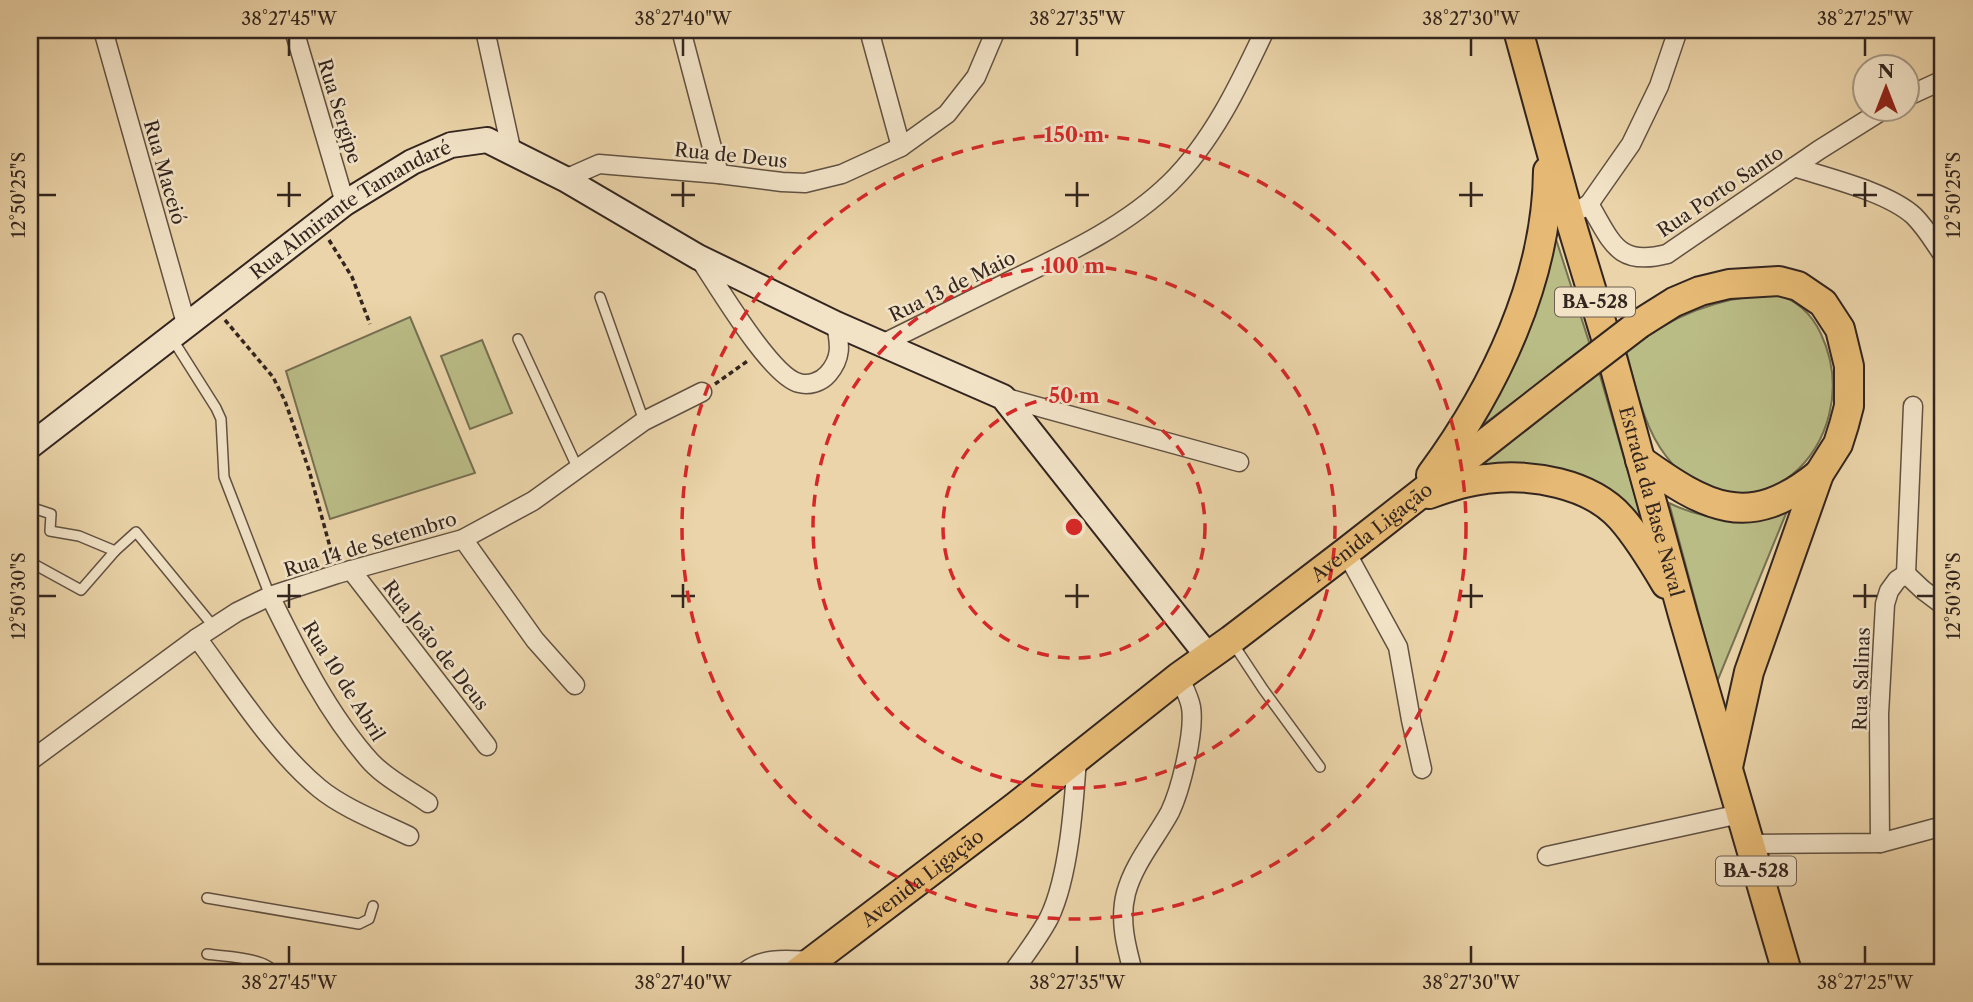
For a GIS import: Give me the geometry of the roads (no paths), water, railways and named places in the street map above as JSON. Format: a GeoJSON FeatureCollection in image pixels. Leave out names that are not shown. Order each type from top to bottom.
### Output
{"type":"FeatureCollection","features":[{"type":"Feature","properties":{"kind":"main road","name":"Estrada da Base Naval"},"geometry":{"type":"LineString","coordinates":[[1518,30],[1549,144],[1577,217],[1683,615],[1787,972]]}},
{"type":"Feature","properties":{"kind":"main road","name":"Rua Almirante Tamandaré"},"geometry":{"type":"LineString","coordinates":[[30,446],[345,203],[412,162],[451,145],[487,140],[565,179],[698,257],[836,324],[1003,397],[1219,648]]}},
{"type":"Feature","properties":{"kind":"main road"},"geometry":{"type":"LineString","coordinates":[[1413,499],[1441,462],[1484,391],[1523,306],[1542,237],[1549,144]]}},
{"type":"Feature","properties":{"kind":"main road"},"geometry":{"type":"LineString","coordinates":[[1542,237],[1553,229],[1564,228],[1577,217]]}},
{"type":"Feature","properties":{"kind":"main road","name":"Avenida Ligação"},"geometry":{"type":"LineString","coordinates":[[806,967],[1178,677],[1346,552],[1639,324],[1674,302],[1700,291],[1729,284],[1779,281],[1798,286],[1823,303],[1840,328],[1849,366],[1849,406],[1838,444],[1819,474],[1749,672],[1727,769]]}},
{"type":"Feature","properties":{"kind":"main road","name":"Avenida Ligação"},"geometry":{"type":"LineString","coordinates":[[1640,460],[1702,500],[1731,507],[1758,506],[1780,500],[1800,490],[1819,474]]}},
{"type":"Feature","properties":{"kind":"main road"},"geometry":{"type":"LineString","coordinates":[[1413,499],[1458,484],[1515,477],[1544,480],[1597,499],[1620,516],[1665,582],[1683,615]]}},
{"type":"Feature","properties":{"kind":"street","name":"Rua Maceió"},"geometry":{"type":"LineString","coordinates":[[103,30],[179,332]]}},
{"type":"Feature","properties":{"kind":"street","name":"Rua Sergipe"},"geometry":{"type":"LineString","coordinates":[[294,30],[345,203]]}},
{"type":"Feature","properties":{"kind":"street"},"geometry":{"type":"LineString","coordinates":[[485,30],[512,153]]}},
{"type":"Feature","properties":{"kind":"street"},"geometry":{"type":"LineString","coordinates":[[681,30],[719,174]]}},
{"type":"Feature","properties":{"kind":"street"},"geometry":{"type":"LineString","coordinates":[[869,30],[901,147]]}},
{"type":"Feature","properties":{"kind":"street","name":"Rua de Deus"},"geometry":{"type":"LineString","coordinates":[[565,179],[599,164],[805,183],[842,174],[901,147],[947,114],[976,77],[996,30]]}},
{"type":"Feature","properties":{"kind":"street","name":"Rua 13 de Maio"},"geometry":{"type":"LineString","coordinates":[[882,344],[1055,259],[1135,213],[1171,182],[1204,142],[1240,83],[1265,30]]}},
{"type":"Feature","properties":{"kind":"street"},"geometry":{"type":"LineString","coordinates":[[1577,217],[1631,144],[1659,86],[1678,30]]}},
{"type":"Feature","properties":{"kind":"street"},"geometry":{"type":"LineString","coordinates":[[1920,91],[1943,80]]}},
{"type":"Feature","properties":{"kind":"street","name":"Rua Porto Santo"},"geometry":{"type":"LineString","coordinates":[[1577,217],[1622,251],[1639,259],[1667,254],[1864,122]]}},
{"type":"Feature","properties":{"kind":"street"},"geometry":{"type":"LineString","coordinates":[[1794,167],[1856,186],[1899,206],[1916,218],[1943,256]]}},
{"type":"Feature","properties":{"kind":"street","name":"Rua Almirante Tamandaré"},"geometry":{"type":"LineString","coordinates":[[698,257],[761,350],[790,379],[798,383],[813,383],[824,379],[839,358],[836,324]]}},
{"type":"Feature","properties":{"kind":"street","name":"Rua 14 de Setembro"},"geometry":{"type":"LineString","coordinates":[[30,761],[197,638],[237,612],[270,596],[344,572],[463,539],[533,501],[644,421],[702,393]]}},
{"type":"Feature","properties":{"kind":"street"},"geometry":{"type":"LineString","coordinates":[[1003,397],[1239,462]]}},
{"type":"Feature","properties":{"kind":"street"},"geometry":{"type":"LineString","coordinates":[[1913,406],[1906,574],[1943,605]]}},
{"type":"Feature","properties":{"kind":"street"},"geometry":{"type":"LineString","coordinates":[[463,539],[535,640],[575,685]]}},
{"type":"Feature","properties":{"kind":"street"},"geometry":{"type":"LineString","coordinates":[[1346,552],[1398,647],[1410,720],[1422,769]]}},
{"type":"Feature","properties":{"kind":"street","name":"Rua João de Deus"},"geometry":{"type":"LineString","coordinates":[[344,572],[487,746]]}},
{"type":"Feature","properties":{"kind":"street","name":"Rua Salinas"},"geometry":{"type":"LineString","coordinates":[[1880,844],[1879,715],[1885,604],[1889,591],[1897,580],[1906,574]]}},
{"type":"Feature","properties":{"kind":"street","name":"Rua 10 de Abril"},"geometry":{"type":"LineString","coordinates":[[270,596],[300,657],[357,745],[372,764],[428,803]]}},
{"type":"Feature","properties":{"kind":"street"},"geometry":{"type":"LineString","coordinates":[[197,638],[265,730],[320,789],[409,836]]}},
{"type":"Feature","properties":{"kind":"street"},"geometry":{"type":"LineString","coordinates":[[1133,972],[1123,928],[1127,890],[1142,858],[1171,810],[1181,782],[1192,716],[1189,698],[1178,677]]}},
{"type":"Feature","properties":{"kind":"street"},"geometry":{"type":"LineString","coordinates":[[1013,972],[1048,919],[1056,901],[1071,825],[1077,758]]}},
{"type":"Feature","properties":{"kind":"street"},"geometry":{"type":"LineString","coordinates":[[1547,856],[1740,814]]}},
{"type":"Feature","properties":{"kind":"street"},"geometry":{"type":"LineString","coordinates":[[1748,844],[1880,844],[1943,826]]}},
{"type":"Feature","properties":{"kind":"street"},"geometry":{"type":"LineString","coordinates":[[745,972],[768,960],[806,967]]}},
{"type":"Feature","properties":{"kind":"lane"},"geometry":{"type":"LineString","coordinates":[[600,297],[644,421]]}},
{"type":"Feature","properties":{"kind":"lane"},"geometry":{"type":"LineString","coordinates":[[179,332],[221,419],[224,477],[270,596]]}},
{"type":"Feature","properties":{"kind":"lane"},"geometry":{"type":"LineString","coordinates":[[519,339],[579,470]]}},
{"type":"Feature","properties":{"kind":"lane"},"geometry":{"type":"LineString","coordinates":[[30,507],[51,514],[50,531],[79,536],[114,551]]}},
{"type":"Feature","properties":{"kind":"lane"},"geometry":{"type":"LineString","coordinates":[[30,562],[81,590],[114,551],[136,532],[214,627]]}},
{"type":"Feature","properties":{"kind":"lane"},"geometry":{"type":"LineString","coordinates":[[1219,648],[1263,689],[1320,766]]}},
{"type":"Feature","properties":{"kind":"lane"},"geometry":{"type":"LineString","coordinates":[[207,898],[359,924],[369,919],[373,906]]}},
{"type":"Feature","properties":{"kind":"lane"},"geometry":{"type":"LineString","coordinates":[[207,954],[256,961],[273,970]]}}]}
